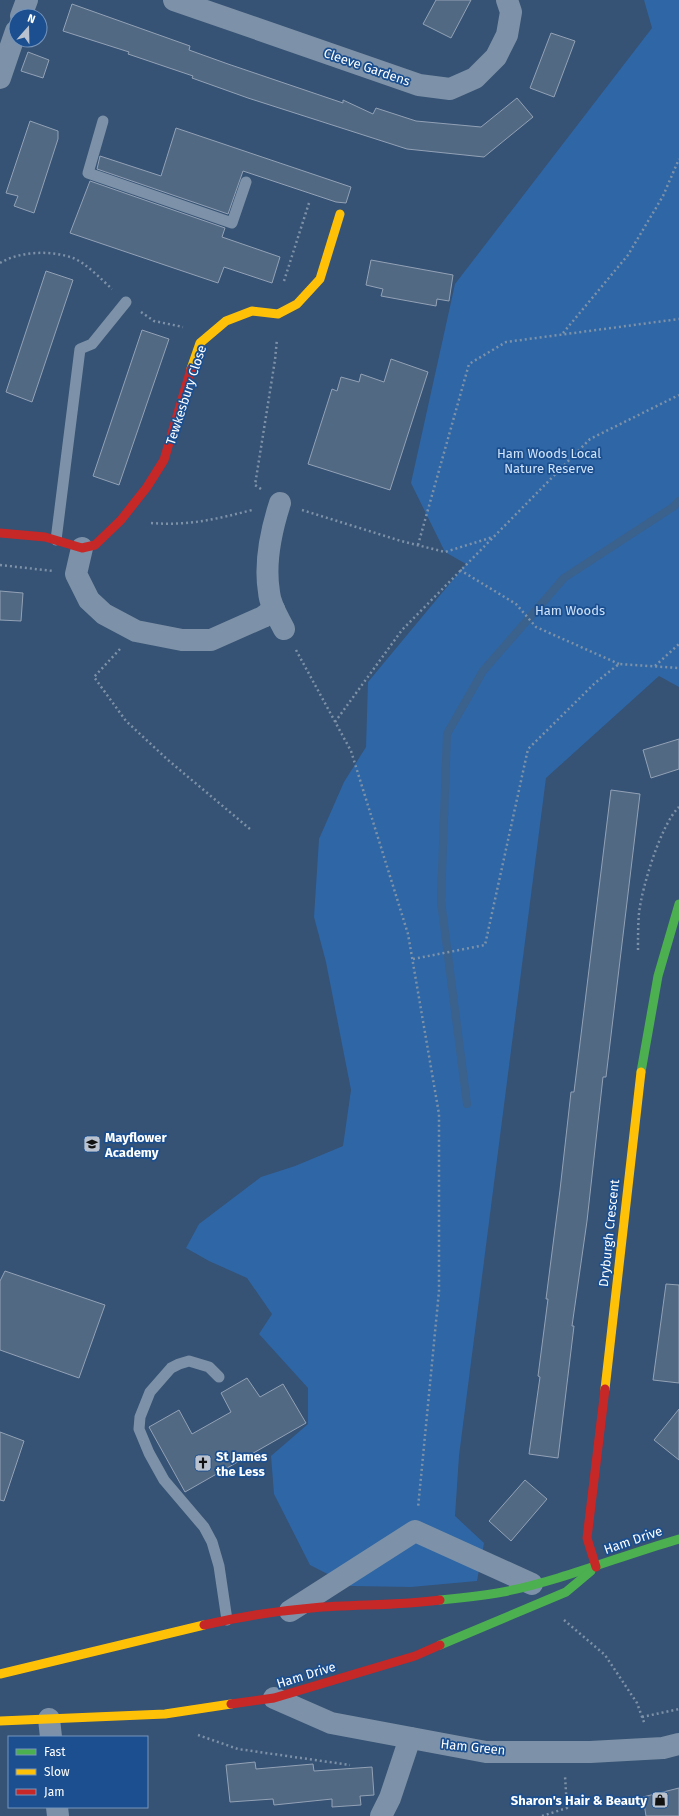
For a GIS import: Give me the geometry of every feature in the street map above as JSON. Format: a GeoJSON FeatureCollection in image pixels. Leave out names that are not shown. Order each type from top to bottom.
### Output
{"type":"FeatureCollection","features":[{"type":"Feature","properties":{"kind":"street","name":"Cleeve Gardens"},"geometry":{"type":"LineString","coordinates":[[174,0],[419,85],[450,89],[475,78],[496,57],[507,35],[511,12],[507,0]]}},
{"type":"Feature","properties":{"kind":"street"},"geometry":{"type":"LineString","coordinates":[[0,78],[10,48]]}},
{"type":"Feature","properties":{"kind":"street"},"geometry":{"type":"LineString","coordinates":[[278,314],[297,304],[320,279],[340,214]]}},
{"type":"Feature","properties":{"kind":"street","name":"Tewkesbury Close"},"geometry":{"type":"LineString","coordinates":[[82,548],[95,545],[121,520],[147,488],[164,460],[200,343],[226,321],[252,311],[278,314]]}},
{"type":"Feature","properties":{"kind":"street"},"geometry":{"type":"LineString","coordinates":[[280,503],[269,545],[269,592],[274,609],[284,629]]}},
{"type":"Feature","properties":{"kind":"street"},"geometry":{"type":"LineString","coordinates":[[0,533],[45,537],[82,548],[76,574],[89,600],[104,614],[136,631],[182,640],[211,640],[263,617],[274,609]]}},
{"type":"Feature","properties":{"kind":"street","name":"Dryburgh Crescent"},"geometry":{"type":"LineString","coordinates":[[596,1567],[587,1538],[634,1121],[652,997],[668,934],[679,904]]}},
{"type":"Feature","properties":{"kind":"street"},"geometry":{"type":"LineString","coordinates":[[290,1611],[415,1530],[535,1594]]}},
{"type":"Feature","properties":{"kind":"street","name":"Ham Drive"},"geometry":{"type":"LineString","coordinates":[[0,1721],[50,1728],[274,1698],[415,1656],[535,1594],[628,1554],[679,1539]]}},
{"type":"Feature","properties":{"kind":"street","name":"Ham Drive"},"geometry":{"type":"LineString","coordinates":[[0,1674],[227,1620],[312,1608],[419,1603],[503,1592],[535,1594],[566,1592],[596,1567]]}},
{"type":"Feature","properties":{"kind":"street","name":"Ham Green"},"geometry":{"type":"LineString","coordinates":[[274,1698],[331,1723],[486,1752],[590,1752],[663,1748],[679,1744]]}},
{"type":"Feature","properties":{"kind":"street"},"geometry":{"type":"LineString","coordinates":[[381,1816],[390,1798],[410,1738]]}},
{"type":"Feature","properties":{"kind":"lane"},"geometry":{"type":"LineString","coordinates":[[103,121],[88,173],[232,223],[246,182]]}},
{"type":"Feature","properties":{"kind":"lane"},"geometry":{"type":"LineString","coordinates":[[56,540],[80,349],[92,344],[126,302]]}},
{"type":"Feature","properties":{"kind":"lane"},"geometry":{"type":"LineString","coordinates":[[219,1377],[209,1367],[189,1361],[171,1368],[150,1392],[140,1417],[139,1428],[149,1453],[164,1480],[204,1527],[212,1542],[219,1566],[227,1620]]}},
{"type":"Feature","properties":{"kind":"path"},"geometry":{"type":"LineString","coordinates":[[562,334],[628,255],[663,196],[679,159]]}},
{"type":"Feature","properties":{"kind":"path"},"geometry":{"type":"LineString","coordinates":[[309,203],[277,302],[278,314],[275,360],[256,485],[280,503],[418,546],[445,552],[493,537]]}},
{"type":"Feature","properties":{"kind":"path"},"geometry":{"type":"LineString","coordinates":[[418,546],[469,364],[506,342],[679,319]]}},
{"type":"Feature","properties":{"kind":"path"},"geometry":{"type":"LineString","coordinates":[[335,722],[402,630],[590,439],[679,395]]}},
{"type":"Feature","properties":{"kind":"path"},"geometry":{"type":"LineString","coordinates":[[121,520],[166,524],[206,522],[280,503]]}},
{"type":"Feature","properties":{"kind":"path"},"geometry":{"type":"LineString","coordinates":[[0,565],[76,574]]}},
{"type":"Feature","properties":{"kind":"path"},"geometry":{"type":"LineString","coordinates":[[460,570],[516,604],[536,627],[619,664],[679,668]]}},
{"type":"Feature","properties":{"kind":"path"},"geometry":{"type":"LineString","coordinates":[[284,629],[351,751],[408,934],[439,1114],[439,1292],[415,1530]]}},
{"type":"Feature","properties":{"kind":"path"},"geometry":{"type":"LineString","coordinates":[[136,631],[94,677],[126,721],[168,760],[250,829]]}},
{"type":"Feature","properties":{"kind":"path"},"geometry":{"type":"LineString","coordinates":[[654,666],[679,644]]}},
{"type":"Feature","properties":{"kind":"path"},"geometry":{"type":"LineString","coordinates":[[413,959],[485,945],[528,749],[594,683],[619,664]]}},
{"type":"Feature","properties":{"kind":"path"},"geometry":{"type":"LineString","coordinates":[[639,957],[639,911],[645,886],[663,832],[675,811],[679,807]]}},
{"type":"Feature","properties":{"kind":"path"},"geometry":{"type":"LineString","coordinates":[[535,1594],[605,1655],[637,1703],[642,1717],[679,1708]]}},
{"type":"Feature","properties":{"kind":"path"},"geometry":{"type":"LineString","coordinates":[[169,1713],[178,1728],[238,1749],[350,1765]]}},
{"type":"Feature","properties":{"kind":"path"},"geometry":{"type":"LineString","coordinates":[[542,1816],[567,1808],[565,1776]]}},
{"type":"Feature","properties":{"kind":"green space"},"geometry":{"type":"Polygon","coordinates":[[[644,0],[679,0],[679,687],[659,676],[546,778],[459,1456],[455,1516],[484,1543],[477,1581],[411,1587],[351,1586],[310,1565],[274,1494],[271,1456],[308,1424],[308,1388],[259,1334],[272,1314],[247,1278],[209,1261],[186,1248],[199,1224],[261,1177],[295,1166],[343,1146],[351,1090],[326,962],[314,917],[319,839],[344,782],[366,747],[368,682],[466,564],[445,552],[411,483],[455,284],[652,28],[644,0]]]}},
{"type":"Feature","properties":{"kind":"building"},"geometry":{"type":"Polygon","coordinates":[[[436,0],[471,0],[451,38],[423,24],[436,0]]]}},
{"type":"Feature","properties":{"kind":"building"},"geometry":{"type":"Polygon","coordinates":[[[72,4],[190,46],[189,50],[343,103],[343,100],[373,114],[376,108],[416,121],[481,127],[517,98],[533,117],[484,157],[407,149],[248,98],[192,78],[193,76],[128,54],[129,52],[63,31],[72,4]]]}},
{"type":"Feature","properties":{"kind":"building"},"geometry":{"type":"Polygon","coordinates":[[[551,33],[575,41],[554,97],[530,88],[551,33]]]}},
{"type":"Feature","properties":{"kind":"building"},"geometry":{"type":"Polygon","coordinates":[[[28,52],[49,60],[43,78],[21,71],[28,52]]]}},
{"type":"Feature","properties":{"kind":"building"},"geometry":{"type":"Polygon","coordinates":[[[30,121],[58,131],[58,139],[34,213],[14,206],[18,196],[6,193],[30,121]]]}},
{"type":"Feature","properties":{"kind":"building"},"geometry":{"type":"Polygon","coordinates":[[[176,128],[351,187],[346,203],[336,202],[243,171],[228,214],[97,169],[100,156],[161,176],[176,128]]]}},
{"type":"Feature","properties":{"kind":"building"},"geometry":{"type":"Polygon","coordinates":[[[90,181],[225,228],[222,237],[280,257],[272,283],[224,267],[218,283],[70,233],[90,181]]]}},
{"type":"Feature","properties":{"kind":"building"},"geometry":{"type":"Polygon","coordinates":[[[371,260],[453,275],[449,301],[437,299],[436,306],[381,296],[383,289],[366,285],[371,260]]]}},
{"type":"Feature","properties":{"kind":"building"},"geometry":{"type":"Polygon","coordinates":[[[46,271],[73,280],[32,402],[6,392],[46,271]]]}},
{"type":"Feature","properties":{"kind":"building"},"geometry":{"type":"Polygon","coordinates":[[[142,330],[169,339],[119,485],[93,476],[142,330]]]}},
{"type":"Feature","properties":{"kind":"building"},"geometry":{"type":"Polygon","coordinates":[[[391,359],[428,372],[390,490],[308,464],[332,389],[337,391],[341,377],[359,382],[361,374],[384,382],[391,359]]]}},
{"type":"Feature","properties":{"kind":"building"},"geometry":{"type":"Polygon","coordinates":[[[0,591],[23,593],[21,621],[0,620],[0,591]]]}},
{"type":"Feature","properties":{"kind":"building"},"geometry":{"type":"Polygon","coordinates":[[[679,739],[679,769],[651,778],[643,750],[679,739]]]}},
{"type":"Feature","properties":{"kind":"building"},"geometry":{"type":"Polygon","coordinates":[[[611,790],[640,794],[606,1077],[603,1077],[587,1221],[572,1326],[574,1326],[558,1458],[529,1454],[540,1377],[538,1376],[548,1299],[546,1299],[571,1092],[574,1092],[611,790]]]}},
{"type":"Feature","properties":{"kind":"building"},"geometry":{"type":"Polygon","coordinates":[[[5,1271],[105,1305],[79,1378],[0,1350],[0,1281],[5,1271]]]}},
{"type":"Feature","properties":{"kind":"building"},"geometry":{"type":"Polygon","coordinates":[[[666,1284],[679,1285],[679,1383],[653,1380],[666,1284]]]}},
{"type":"Feature","properties":{"kind":"building","name":"St James the Less"},"geometry":{"type":"Polygon","coordinates":[[[247,1378],[260,1397],[283,1384],[306,1423],[185,1492],[149,1427],[179,1410],[192,1434],[231,1412],[221,1393],[247,1378]]]}},
{"type":"Feature","properties":{"kind":"building"},"geometry":{"type":"Polygon","coordinates":[[[679,1409],[679,1460],[654,1440],[679,1409]]]}},
{"type":"Feature","properties":{"kind":"building"},"geometry":{"type":"Polygon","coordinates":[[[0,1432],[24,1441],[4,1501],[0,1500],[0,1432]]]}},
{"type":"Feature","properties":{"kind":"building"},"geometry":{"type":"Polygon","coordinates":[[[525,1480],[547,1499],[511,1541],[489,1521],[525,1480]]]}},
{"type":"Feature","properties":{"kind":"building"},"geometry":{"type":"Polygon","coordinates":[[[255,1762],[256,1769],[313,1764],[314,1771],[372,1767],[374,1795],[360,1796],[361,1805],[332,1807],[332,1799],[274,1805],[273,1799],[230,1802],[226,1765],[255,1762]]]}},
{"type":"Feature","properties":{"kind":"building"},"geometry":{"type":"Polygon","coordinates":[[[679,1788],[679,1816],[646,1816],[643,1797],[679,1788]]]}},
{"type":"Feature","properties":{"kind":"waterway"},"geometry":{"type":"LineString","coordinates":[[467,1104],[441,901],[447,734],[483,671],[564,578],[673,507],[679,501]]}},
{"type":"Feature","properties":{"kind":"traffic: fast"},"geometry":{"type":"LineString","coordinates":[[641,1072],[658,976],[679,904]]}},
{"type":"Feature","properties":{"kind":"traffic: fast"},"geometry":{"type":"LineString","coordinates":[[440,1600],[487,1595],[525,1587],[679,1539]]}},
{"type":"Feature","properties":{"kind":"traffic: fast"},"geometry":{"type":"LineString","coordinates":[[440,1645],[566,1592],[591,1571]]}},
{"type":"Feature","properties":{"kind":"traffic: slow"},"geometry":{"type":"LineString","coordinates":[[191,369],[200,343],[226,321],[252,311],[278,314],[297,304],[320,279],[340,214]]}},
{"type":"Feature","properties":{"kind":"traffic: slow"},"geometry":{"type":"LineString","coordinates":[[605,1389],[641,1072]]}},
{"type":"Feature","properties":{"kind":"traffic: slow"},"geometry":{"type":"LineString","coordinates":[[0,1674],[204,1625]]}},
{"type":"Feature","properties":{"kind":"traffic: slow"},"geometry":{"type":"LineString","coordinates":[[0,1721],[165,1714],[231,1704]]}},
{"type":"Feature","properties":{"kind":"traffic: jam"},"geometry":{"type":"LineString","coordinates":[[0,533],[45,537],[82,548],[95,545],[121,520],[147,487],[164,460],[191,369]]}},
{"type":"Feature","properties":{"kind":"traffic: jam"},"geometry":{"type":"LineString","coordinates":[[596,1567],[587,1538],[605,1389]]}},
{"type":"Feature","properties":{"kind":"traffic: jam"},"geometry":{"type":"LineString","coordinates":[[204,1625],[231,1619],[298,1609],[440,1600]]}},
{"type":"Feature","properties":{"kind":"traffic: jam"},"geometry":{"type":"LineString","coordinates":[[231,1704],[274,1698],[415,1656],[440,1645]]}},
{"type":"Feature","properties":{"kind":"place","name":"Mayflower Academy"},"geometry":{"type":"Point","coordinates":[92,1144]}},
{"type":"Feature","properties":{"kind":"place","name":"St James the Less"},"geometry":{"type":"Point","coordinates":[203,1463]}},
{"type":"Feature","properties":{"kind":"place","name":"Sharon's Hair & Beauty"},"geometry":{"type":"Point","coordinates":[660,1800]}},
{"type":"Feature","properties":{"kind":"park label","name":"Ham Woods Local Nature Reserve"},"geometry":{"type":"Point","coordinates":[549,460]}},
{"type":"Feature","properties":{"kind":"park label","name":"Ham Woods"},"geometry":{"type":"Point","coordinates":[570,610]}}]}
